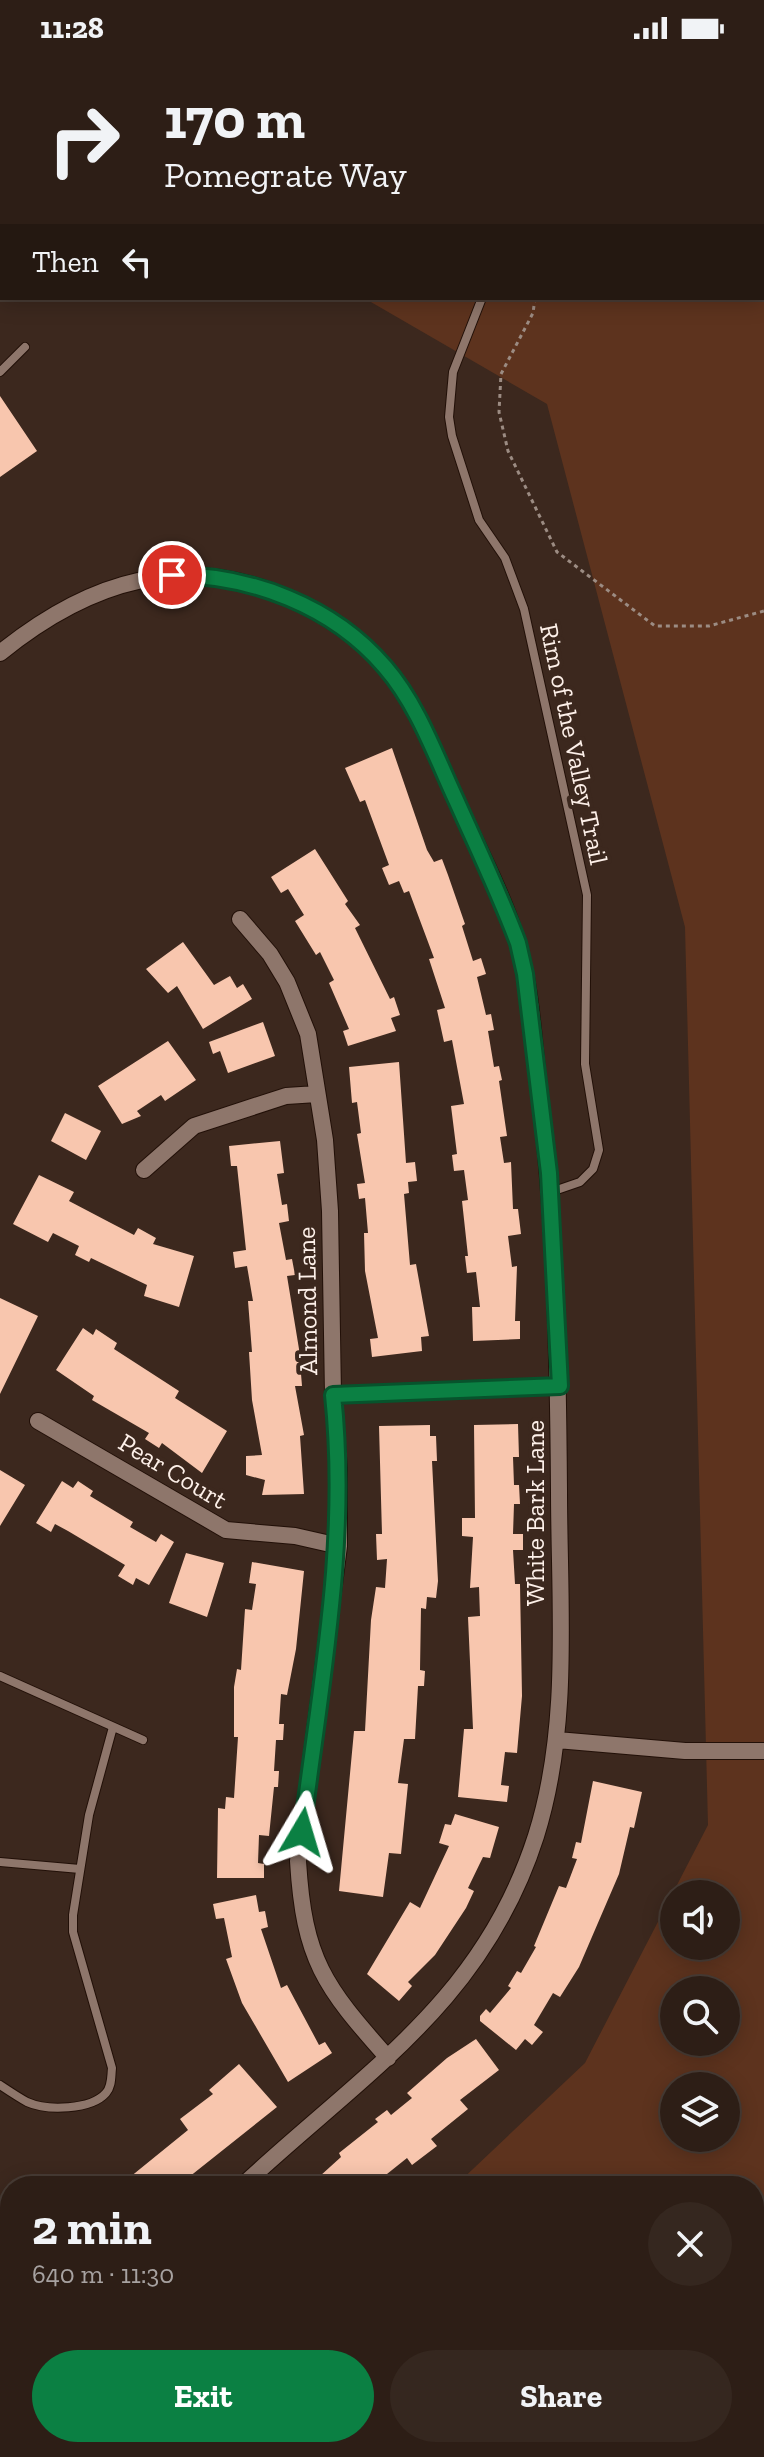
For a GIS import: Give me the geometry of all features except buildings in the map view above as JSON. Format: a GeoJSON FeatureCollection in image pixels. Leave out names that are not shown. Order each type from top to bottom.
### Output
{"type":"FeatureCollection","features":[{"type":"Feature","properties":{"kind":"street","name":"White Bark Lane"},"geometry":{"type":"LineString","coordinates":[[0,653],[49,616],[117,585],[148,577],[195,575],[260,587],[320,613],[359,640],[386,668],[417,715],[518,943],[525,974],[551,1192],[560,1386],[560,1711],[553,1773],[536,1838],[505,1912],[463,1979],[388,2058],[253,2176]]}},
{"type":"Feature","properties":{"kind":"street","name":"Almond Lane"},"geometry":{"type":"LineString","coordinates":[[240,919],[270,954],[287,982],[308,1034],[325,1140],[330,1211],[339,1546],[298,1861],[301,1911],[312,1953],[335,1998],[388,2058]]}},
{"type":"Feature","properties":{"kind":"street"},"geometry":{"type":"LineString","coordinates":[[144,1170],[194,1126],[286,1096],[317,1094]]}},
{"type":"Feature","properties":{"kind":"street"},"geometry":{"type":"LineString","coordinates":[[333,1395],[560,1386]]}},
{"type":"Feature","properties":{"kind":"street","name":"Pear Court"},"geometry":{"type":"LineString","coordinates":[[38,1421],[226,1530],[295,1536],[339,1546]]}},
{"type":"Feature","properties":{"kind":"street"},"geometry":{"type":"LineString","coordinates":[[557,1740],[685,1751],[764,1751]]}},
{"type":"Feature","properties":{"kind":"lane","name":"Rim of the Valley Trail"},"geometry":{"type":"LineString","coordinates":[[481,300],[453,372],[449,417],[452,436],[479,520],[505,558],[524,609],[587,895],[585,1064],[599,1150],[593,1169],[580,1182],[551,1192]]}},
{"type":"Feature","properties":{"kind":"lane"},"geometry":{"type":"LineString","coordinates":[[0,372],[25,347]]}},
{"type":"Feature","properties":{"kind":"lane"},"geometry":{"type":"LineString","coordinates":[[0,1690],[2,1678],[143,1740]]}},
{"type":"Feature","properties":{"kind":"lane"},"geometry":{"type":"LineString","coordinates":[[0,2085],[29,2103],[55,2107],[93,2102],[106,2093],[111,2084],[112,2068],[73,1932],[80,1869],[95,1787],[113,1727]]}},
{"type":"Feature","properties":{"kind":"lane"},"geometry":{"type":"LineString","coordinates":[[0,1862],[80,1869]]}},
{"type":"Feature","properties":{"kind":"path"},"geometry":{"type":"LineString","coordinates":[[535,300],[533,313],[501,374],[499,412],[508,451],[557,552],[655,626],[709,626],[764,611]]}},
{"type":"Feature","properties":{"kind":"shaded area"},"geometry":{"type":"Polygon","coordinates":[[[367,300],[764,300],[764,2176],[466,2176],[585,2063],[660,1918],[660,1960],[740,1960],[740,1880],[680,1880],[708,1825],[685,927],[547,404],[367,300]]]}},
{"type":"Feature","properties":{"kind":"route"},"geometry":{"type":"LineString","coordinates":[[172,575],[234,580],[284,596],[320,613],[359,640],[386,668],[417,715],[497,889],[518,943],[525,974],[548,1155],[560,1386],[333,1395],[339,1469],[339,1546],[302,1832]]}}]}
